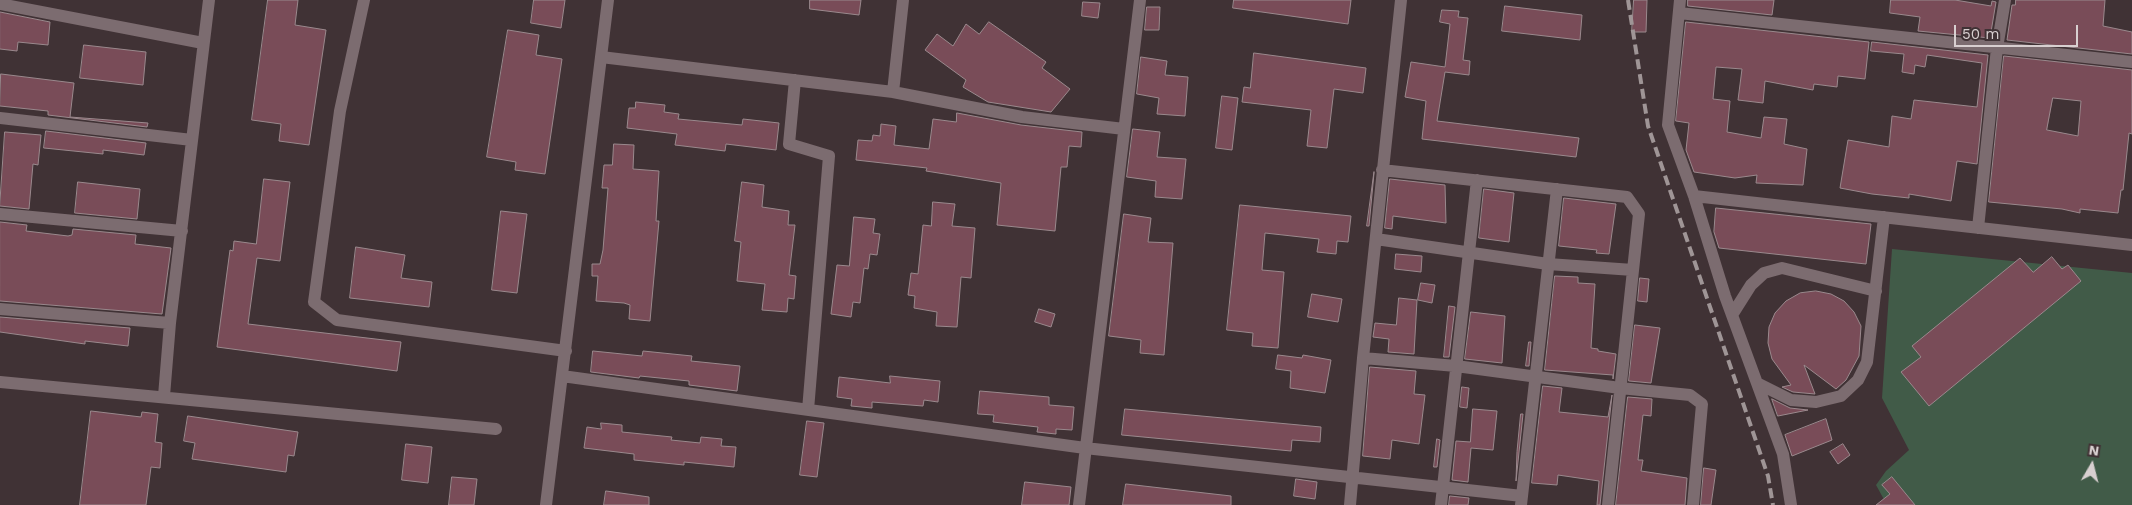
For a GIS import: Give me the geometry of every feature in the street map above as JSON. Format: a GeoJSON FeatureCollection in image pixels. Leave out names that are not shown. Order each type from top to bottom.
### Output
{"type":"FeatureCollection","features":[{"type":"Feature","properties":{"kind":"street"},"geometry":{"type":"LineString","coordinates":[[164,396],[170,323],[202,43],[209,0]]}},
{"type":"Feature","properties":{"kind":"street"},"geometry":{"type":"LineString","coordinates":[[364,0],[340,111],[314,302],[337,320],[566,351]]}},
{"type":"Feature","properties":{"kind":"street"},"geometry":{"type":"LineString","coordinates":[[546,505],[608,0]]}},
{"type":"Feature","properties":{"kind":"street"},"geometry":{"type":"LineString","coordinates":[[893,92],[903,0]]}},
{"type":"Feature","properties":{"kind":"street"},"geometry":{"type":"LineString","coordinates":[[1080,505],[1085,448],[1140,0]]}},
{"type":"Feature","properties":{"kind":"street"},"geometry":{"type":"LineString","coordinates":[[1350,505],[1363,358],[1401,0]]}},
{"type":"Feature","properties":{"kind":"street"},"geometry":{"type":"LineString","coordinates":[[1978,228],[1997,48],[2005,0]]}},
{"type":"Feature","properties":{"kind":"street"},"geometry":{"type":"LineString","coordinates":[[0,4],[202,43]]}},
{"type":"Feature","properties":{"kind":"street"},"geometry":{"type":"LineString","coordinates":[[1791,505],[1783,454],[1732,315],[1694,196],[1668,125],[1680,6],[1997,48],[2132,62]]}},
{"type":"Feature","properties":{"kind":"street"},"geometry":{"type":"LineString","coordinates":[[601,56],[893,92],[1022,117],[1124,129]]}},
{"type":"Feature","properties":{"kind":"street"},"geometry":{"type":"LineString","coordinates":[[795,80],[789,144],[829,156],[808,410]]}},
{"type":"Feature","properties":{"kind":"street"},"geometry":{"type":"LineString","coordinates":[[0,118],[192,140]]}},
{"type":"Feature","properties":{"kind":"street"},"geometry":{"type":"LineString","coordinates":[[1382,170],[1627,197],[1639,214],[1608,505]]}},
{"type":"Feature","properties":{"kind":"street"},"geometry":{"type":"LineString","coordinates":[[1441,505],[1477,180]]}},
{"type":"Feature","properties":{"kind":"street"},"geometry":{"type":"LineString","coordinates":[[562,376],[1085,448],[1443,486],[1521,500],[1557,190]]}},
{"type":"Feature","properties":{"kind":"street"},"geometry":{"type":"LineString","coordinates":[[1694,196],[2132,245]]}},
{"type":"Feature","properties":{"kind":"street"},"geometry":{"type":"LineString","coordinates":[[0,214],[182,231]]}},
{"type":"Feature","properties":{"kind":"street"},"geometry":{"type":"LineString","coordinates":[[1757,383],[1791,400],[1816,402],[1841,396],[1858,380],[1868,362],[1884,217]]}},
{"type":"Feature","properties":{"kind":"street"},"geometry":{"type":"LineString","coordinates":[[1376,239],[1548,264],[1633,270]]}},
{"type":"Feature","properties":{"kind":"street"},"geometry":{"type":"LineString","coordinates":[[1732,315],[1751,285],[1764,273],[1782,268],[1876,291]]}},
{"type":"Feature","properties":{"kind":"street"},"geometry":{"type":"LineString","coordinates":[[0,309],[170,323]]}},
{"type":"Feature","properties":{"kind":"street"},"geometry":{"type":"LineString","coordinates":[[1363,358],[1536,375],[1620,388],[1690,395],[1702,404],[1693,505]]}},
{"type":"Feature","properties":{"kind":"street"},"geometry":{"type":"LineString","coordinates":[[0,382],[164,396],[496,429]]}},
{"type":"Feature","properties":{"kind":"green space"},"geometry":{"type":"Polygon","coordinates":[[[1892,249],[2132,273],[2132,505],[1887,505],[1876,485],[1886,471],[1909,450],[1882,398],[1892,249]]]}},
{"type":"Feature","properties":{"kind":"building"},"geometry":{"type":"Polygon","coordinates":[[[268,0],[298,0],[295,25],[326,30],[309,145],[279,141],[281,124],[252,120],[268,0]]]}},
{"type":"Feature","properties":{"kind":"building"},"geometry":{"type":"Polygon","coordinates":[[[534,0],[565,0],[561,28],[531,23],[534,0]]]}},
{"type":"Feature","properties":{"kind":"building"},"geometry":{"type":"Polygon","coordinates":[[[810,0],[861,0],[859,15],[810,9],[810,0]]]}},
{"type":"Feature","properties":{"kind":"building"},"geometry":{"type":"Polygon","coordinates":[[[1234,0],[1351,0],[1348,24],[1233,8],[1234,0]]]}},
{"type":"Feature","properties":{"kind":"building"},"geometry":{"type":"Polygon","coordinates":[[[1634,0],[1647,0],[1646,32],[1632,32],[1634,0]]]}},
{"type":"Feature","properties":{"kind":"building"},"geometry":{"type":"Polygon","coordinates":[[[1688,0],[1774,0],[1772,15],[1688,6],[1688,0]]]}},
{"type":"Feature","properties":{"kind":"building"},"geometry":{"type":"Polygon","coordinates":[[[1891,0],[1955,0],[1991,6],[1992,1],[1996,2],[1990,38],[1918,31],[1920,17],[1890,13],[1891,0]]]}},
{"type":"Feature","properties":{"kind":"building"},"geometry":{"type":"Polygon","coordinates":[[[2016,0],[2105,0],[2103,26],[2132,32],[2132,54],[2007,40],[2012,5],[2015,5],[2016,0]]]}},
{"type":"Feature","properties":{"kind":"building"},"geometry":{"type":"Polygon","coordinates":[[[1083,2],[1100,3],[1098,18],[1082,16],[1083,2]]]}},
{"type":"Feature","properties":{"kind":"building"},"geometry":{"type":"Polygon","coordinates":[[[1505,6],[1582,15],[1580,40],[1502,31],[1505,6]]]}},
{"type":"Feature","properties":{"kind":"building"},"geometry":{"type":"Polygon","coordinates":[[[1147,7],[1160,7],[1159,30],[1145,30],[1147,7]]]}},
{"type":"Feature","properties":{"kind":"building"},"geometry":{"type":"Polygon","coordinates":[[[1442,10],[1459,11],[1458,17],[1468,18],[1463,60],[1470,61],[1469,75],[1445,72],[1437,121],[1579,138],[1576,157],[1422,139],[1426,101],[1405,97],[1411,62],[1445,67],[1450,24],[1440,22],[1442,10]]]}},
{"type":"Feature","properties":{"kind":"building"},"geometry":{"type":"Polygon","coordinates":[[[0,12],[50,22],[48,45],[18,42],[17,51],[0,49],[0,12]]]}},
{"type":"Feature","properties":{"kind":"building"},"geometry":{"type":"Polygon","coordinates":[[[989,22],[1046,62],[1042,68],[1070,89],[1051,112],[988,102],[963,87],[966,80],[925,50],[937,34],[953,46],[966,24],[979,34],[989,22]]]}},
{"type":"Feature","properties":{"kind":"building"},"geometry":{"type":"Polygon","coordinates":[[[1686,22],[1869,42],[1865,79],[1838,76],[1837,87],[1814,84],[1813,90],[1765,81],[1763,103],[1738,100],[1742,69],[1716,67],[1713,99],[1730,101],[1727,132],[1761,138],[1764,117],[1787,119],[1784,144],[1807,149],[1803,185],[1756,183],[1757,175],[1735,178],[1694,172],[1686,150],[1689,123],[1676,121],[1686,22]]]}},
{"type":"Feature","properties":{"kind":"building"},"geometry":{"type":"Polygon","coordinates":[[[508,30],[539,35],[536,55],[562,59],[545,174],[515,170],[516,162],[487,157],[508,30]]]}},
{"type":"Feature","properties":{"kind":"building"},"geometry":{"type":"Polygon","coordinates":[[[1872,42],[1988,55],[1977,164],[1957,161],[1951,201],[1909,194],[1909,198],[1872,194],[1840,188],[1848,140],[1889,147],[1892,116],[1911,119],[1914,100],[1977,107],[1982,63],[1927,55],[1925,67],[1915,65],[1914,74],[1902,72],[1904,54],[1871,51],[1872,42]]]}},
{"type":"Feature","properties":{"kind":"building"},"geometry":{"type":"Polygon","coordinates":[[[84,45],[146,52],[143,85],[80,78],[84,45]]]}},
{"type":"Feature","properties":{"kind":"building"},"geometry":{"type":"Polygon","coordinates":[[[1254,53],[1366,68],[1363,93],[1334,89],[1327,148],[1307,146],[1311,110],[1242,102],[1244,87],[1250,88],[1254,53]]]}},
{"type":"Feature","properties":{"kind":"building"},"geometry":{"type":"Polygon","coordinates":[[[2004,56],[2132,70],[2132,134],[2129,133],[2123,190],[2121,190],[2118,213],[2080,209],[2080,213],[2062,209],[1989,202],[2004,56]],[[2053,98],[2047,130],[2078,136],[2081,101],[2053,98]]]}},
{"type":"Feature","properties":{"kind":"building"},"geometry":{"type":"Polygon","coordinates":[[[1141,57],[1167,61],[1165,75],[1188,77],[1185,116],[1157,114],[1159,98],[1137,94],[1141,57]]]}},
{"type":"Feature","properties":{"kind":"building"},"geometry":{"type":"Polygon","coordinates":[[[1,74],[74,83],[70,117],[148,123],[147,127],[48,115],[48,111],[0,106],[1,74]]]}},
{"type":"Feature","properties":{"kind":"building"},"geometry":{"type":"Polygon","coordinates":[[[1222,96],[1238,98],[1232,150],[1216,148],[1222,96]]]}},
{"type":"Feature","properties":{"kind":"building"},"geometry":{"type":"Polygon","coordinates":[[[636,102],[665,105],[664,112],[679,114],[678,119],[742,125],[743,119],[779,123],[776,150],[726,144],[725,151],[675,145],[677,134],[627,128],[629,108],[635,108],[636,102]]]}},
{"type":"Feature","properties":{"kind":"building"},"geometry":{"type":"Polygon","coordinates":[[[957,113],[1021,125],[1082,132],[1081,147],[1069,146],[1067,167],[1061,167],[1055,231],[997,225],[1001,183],[926,171],[927,168],[856,160],[858,140],[872,141],[873,135],[880,136],[881,124],[896,126],[894,145],[929,149],[933,119],[956,122],[957,113]]]}},
{"type":"Feature","properties":{"kind":"building"},"geometry":{"type":"Polygon","coordinates":[[[1133,129],[1160,132],[1157,157],[1186,159],[1182,199],[1155,197],[1156,181],[1127,177],[1133,129]]]}},
{"type":"Feature","properties":{"kind":"building"},"geometry":{"type":"Polygon","coordinates":[[[46,131],[146,143],[144,155],[103,150],[103,154],[44,148],[46,131]]]}},
{"type":"Feature","properties":{"kind":"building"},"geometry":{"type":"Polygon","coordinates":[[[5,132],[41,135],[38,165],[33,164],[29,209],[0,206],[5,132]]]}},
{"type":"Feature","properties":{"kind":"building"},"geometry":{"type":"Polygon","coordinates":[[[614,144],[634,145],[633,169],[659,171],[656,221],[659,221],[650,321],[629,319],[630,305],[596,301],[598,276],[592,276],[592,264],[600,264],[603,250],[608,188],[602,188],[604,165],[612,165],[614,144]]]}},
{"type":"Feature","properties":{"kind":"building"},"geometry":{"type":"Polygon","coordinates":[[[1374,172],[1369,226],[1367,226],[1374,172]]]}},
{"type":"Feature","properties":{"kind":"building"},"geometry":{"type":"Polygon","coordinates":[[[264,179],[290,182],[280,261],[257,258],[248,324],[401,342],[397,371],[217,347],[230,250],[233,251],[234,241],[256,244],[264,179]]]}},
{"type":"Feature","properties":{"kind":"building"},"geometry":{"type":"Polygon","coordinates":[[[1390,179],[1445,185],[1446,223],[1393,216],[1392,229],[1385,228],[1390,179]]]}},
{"type":"Feature","properties":{"kind":"building"},"geometry":{"type":"Polygon","coordinates":[[[78,182],[140,189],[137,219],[75,213],[78,182]]]}},
{"type":"Feature","properties":{"kind":"building"},"geometry":{"type":"Polygon","coordinates":[[[742,182],[764,185],[762,207],[789,211],[788,225],[795,225],[789,275],[796,276],[794,299],[788,298],[787,312],[762,310],[765,284],[737,281],[741,242],[735,241],[742,182]]]}},
{"type":"Feature","properties":{"kind":"building"},"geometry":{"type":"Polygon","coordinates":[[[1484,189],[1514,193],[1509,242],[1479,238],[1484,189]]]}},
{"type":"Feature","properties":{"kind":"building"},"geometry":{"type":"Polygon","coordinates":[[[1564,198],[1616,204],[1609,254],[1596,253],[1597,250],[1559,246],[1564,198]]]}},
{"type":"Feature","properties":{"kind":"building"},"geometry":{"type":"Polygon","coordinates":[[[933,202],[955,204],[952,226],[975,228],[971,278],[961,277],[957,327],[936,326],[937,312],[914,308],[915,296],[908,295],[911,273],[918,274],[923,225],[931,226],[933,202]]]}},
{"type":"Feature","properties":{"kind":"building"},"geometry":{"type":"Polygon","coordinates":[[[1240,205],[1351,216],[1348,242],[1337,241],[1336,254],[1317,252],[1319,239],[1265,233],[1262,270],[1284,272],[1278,348],[1252,346],[1253,333],[1227,330],[1240,205]]]}},
{"type":"Feature","properties":{"kind":"building"},"geometry":{"type":"Polygon","coordinates":[[[1716,208],[1871,224],[1866,264],[1719,248],[1714,232],[1716,208]]]}},
{"type":"Feature","properties":{"kind":"building"},"geometry":{"type":"Polygon","coordinates":[[[501,211],[527,214],[517,293],[492,290],[501,211]]]}},
{"type":"Feature","properties":{"kind":"building"},"geometry":{"type":"Polygon","coordinates":[[[1124,214],[1151,218],[1148,242],[1173,243],[1164,355],[1140,353],[1141,340],[1109,336],[1124,214]]]}},
{"type":"Feature","properties":{"kind":"building"},"geometry":{"type":"Polygon","coordinates":[[[854,217],[875,219],[873,233],[880,234],[877,255],[870,254],[868,269],[864,268],[860,303],[853,302],[851,317],[831,314],[837,265],[849,266],[854,217]]]}},
{"type":"Feature","properties":{"kind":"building"},"geometry":{"type":"Polygon","coordinates":[[[0,222],[27,225],[26,231],[68,236],[72,235],[73,229],[136,235],[135,244],[171,248],[162,314],[0,301],[0,222]]]}},
{"type":"Feature","properties":{"kind":"building"},"geometry":{"type":"Polygon","coordinates":[[[356,247],[405,255],[401,278],[432,282],[429,307],[350,298],[356,247]]]}},
{"type":"Feature","properties":{"kind":"building"},"geometry":{"type":"Polygon","coordinates":[[[1396,254],[1422,256],[1421,272],[1395,269],[1396,254]]]}},
{"type":"Feature","properties":{"kind":"building"},"geometry":{"type":"Polygon","coordinates":[[[2052,257],[2062,269],[2068,265],[2081,281],[1929,406],[1901,372],[1921,357],[1912,346],[2020,258],[2033,272],[2052,257]]]}},
{"type":"Feature","properties":{"kind":"building"},"geometry":{"type":"Polygon","coordinates":[[[1555,276],[1578,277],[1578,283],[1595,284],[1591,348],[1616,354],[1613,379],[1613,375],[1545,370],[1555,276]]]}},
{"type":"Feature","properties":{"kind":"building"},"geometry":{"type":"Polygon","coordinates":[[[1640,278],[1649,279],[1647,302],[1638,301],[1640,278]]]}},
{"type":"Feature","properties":{"kind":"building"},"geometry":{"type":"Polygon","coordinates":[[[1421,283],[1435,285],[1432,303],[1418,300],[1421,283]]]}},
{"type":"Feature","properties":{"kind":"building"},"geometry":{"type":"Polygon","coordinates":[[[1816,291],[1831,294],[1844,301],[1854,312],[1861,326],[1859,356],[1846,380],[1836,389],[1804,365],[1815,394],[1793,392],[1782,387],[1791,385],[1772,359],[1768,343],[1769,327],[1775,313],[1786,301],[1800,293],[1816,291]]]}},
{"type":"Feature","properties":{"kind":"building"},"geometry":{"type":"Polygon","coordinates":[[[1312,294],[1342,299],[1338,322],[1308,317],[1312,294]]]}},
{"type":"Feature","properties":{"kind":"building"},"geometry":{"type":"Polygon","coordinates":[[[1399,298],[1417,300],[1414,354],[1388,352],[1389,339],[1373,337],[1375,323],[1396,325],[1399,298]]]}},
{"type":"Feature","properties":{"kind":"building"},"geometry":{"type":"Polygon","coordinates":[[[1449,306],[1455,307],[1449,357],[1444,357],[1449,306]]]}},
{"type":"Feature","properties":{"kind":"building"},"geometry":{"type":"Polygon","coordinates":[[[1039,309],[1055,314],[1051,327],[1035,322],[1039,309]]]}},
{"type":"Feature","properties":{"kind":"building"},"geometry":{"type":"Polygon","coordinates":[[[1471,312],[1505,316],[1502,363],[1465,359],[1471,312]]]}},
{"type":"Feature","properties":{"kind":"building"},"geometry":{"type":"Polygon","coordinates":[[[0,317],[130,328],[128,346],[85,341],[85,344],[0,332],[0,317]]]}},
{"type":"Feature","properties":{"kind":"building"},"geometry":{"type":"Polygon","coordinates":[[[1635,325],[1660,328],[1651,383],[1629,381],[1635,325]]]}},
{"type":"Feature","properties":{"kind":"building"},"geometry":{"type":"Polygon","coordinates":[[[1529,342],[1531,342],[1529,366],[1526,366],[1529,342]]]}},
{"type":"Feature","properties":{"kind":"building"},"geometry":{"type":"Polygon","coordinates":[[[593,351],[642,356],[643,351],[692,356],[691,361],[740,366],[737,391],[689,385],[689,381],[640,376],[639,378],[591,372],[593,351]]]}},
{"type":"Feature","properties":{"kind":"building"},"geometry":{"type":"Polygon","coordinates":[[[1278,355],[1302,358],[1303,355],[1331,360],[1325,393],[1290,388],[1291,371],[1276,369],[1278,355]]]}},
{"type":"Feature","properties":{"kind":"building"},"geometry":{"type":"Polygon","coordinates":[[[1370,367],[1416,371],[1414,394],[1425,395],[1419,444],[1392,440],[1390,459],[1363,456],[1370,367]]]}},
{"type":"Feature","properties":{"kind":"building"},"geometry":{"type":"Polygon","coordinates":[[[890,376],[940,381],[938,402],[924,400],[923,406],[872,402],[872,408],[851,406],[852,399],[837,397],[839,377],[890,383],[890,376]]]}},
{"type":"Feature","properties":{"kind":"building"},"geometry":{"type":"Polygon","coordinates":[[[1543,386],[1562,388],[1559,412],[1608,417],[1612,395],[1600,505],[1597,505],[1599,481],[1558,475],[1557,485],[1532,483],[1543,386]]]}},
{"type":"Feature","properties":{"kind":"building"},"geometry":{"type":"Polygon","coordinates":[[[1462,387],[1469,388],[1467,408],[1460,407],[1462,387]]]}},
{"type":"Feature","properties":{"kind":"building"},"geometry":{"type":"Polygon","coordinates":[[[980,391],[1049,397],[1049,405],[1074,407],[1072,430],[1056,429],[1056,434],[1037,432],[1038,427],[993,422],[994,415],[978,414],[980,391]]]}},
{"type":"Feature","properties":{"kind":"building"},"geometry":{"type":"Polygon","coordinates":[[[1628,397],[1652,399],[1651,416],[1643,415],[1638,460],[1643,460],[1641,471],[1687,478],[1685,505],[1616,505],[1628,397]]]}},
{"type":"Feature","properties":{"kind":"building"},"geometry":{"type":"Polygon","coordinates":[[[1772,399],[1790,408],[1808,410],[1778,416],[1772,399]]]}},
{"type":"Feature","properties":{"kind":"building"},"geometry":{"type":"Polygon","coordinates":[[[1125,409],[1321,427],[1320,442],[1292,440],[1291,451],[1122,435],[1125,409]]]}},
{"type":"Feature","properties":{"kind":"building"},"geometry":{"type":"Polygon","coordinates":[[[1473,409],[1497,411],[1493,450],[1471,448],[1468,482],[1452,480],[1456,441],[1470,442],[1473,409]]]}},
{"type":"Feature","properties":{"kind":"building"},"geometry":{"type":"Polygon","coordinates":[[[91,411],[141,417],[142,412],[158,414],[155,442],[162,443],[160,468],[151,467],[146,505],[80,505],[91,411]]]}},
{"type":"Feature","properties":{"kind":"building"},"geometry":{"type":"Polygon","coordinates":[[[1521,414],[1523,414],[1516,481],[1517,452],[1521,414]]]}},
{"type":"Feature","properties":{"kind":"building"},"geometry":{"type":"Polygon","coordinates":[[[188,416],[298,432],[294,456],[288,455],[286,472],[192,459],[195,443],[184,441],[188,416]]]}},
{"type":"Feature","properties":{"kind":"building"},"geometry":{"type":"Polygon","coordinates":[[[1826,419],[1832,440],[1792,456],[1785,435],[1826,419]]]}},
{"type":"Feature","properties":{"kind":"building"},"geometry":{"type":"Polygon","coordinates":[[[807,421],[824,423],[817,477],[800,475],[807,421]]]}},
{"type":"Feature","properties":{"kind":"building"},"geometry":{"type":"Polygon","coordinates":[[[601,423],[622,425],[622,432],[672,437],[671,440],[700,443],[701,437],[722,439],[721,446],[736,447],[734,467],[634,460],[634,454],[584,448],[587,427],[601,429],[601,423]]]}},
{"type":"Feature","properties":{"kind":"building"},"geometry":{"type":"Polygon","coordinates":[[[1437,439],[1440,440],[1437,467],[1434,467],[1437,439]]]}},
{"type":"Feature","properties":{"kind":"building"},"geometry":{"type":"Polygon","coordinates":[[[406,444],[432,447],[428,483],[402,480],[406,444]]]}},
{"type":"Feature","properties":{"kind":"building"},"geometry":{"type":"Polygon","coordinates":[[[1843,444],[1850,455],[1838,464],[1830,452],[1843,444]]]}},
{"type":"Feature","properties":{"kind":"building"},"geometry":{"type":"Polygon","coordinates":[[[1704,468],[1716,470],[1711,505],[1701,505],[1704,468]]]}},
{"type":"Feature","properties":{"kind":"building"},"geometry":{"type":"Polygon","coordinates":[[[452,477],[477,479],[474,505],[449,505],[452,477]]]}},
{"type":"Feature","properties":{"kind":"building"},"geometry":{"type":"Polygon","coordinates":[[[1892,477],[1915,505],[1876,505],[1890,494],[1882,485],[1892,477]]]}},
{"type":"Feature","properties":{"kind":"building"},"geometry":{"type":"Polygon","coordinates":[[[1296,479],[1317,482],[1315,499],[1294,496],[1296,479]]]}},
{"type":"Feature","properties":{"kind":"building"},"geometry":{"type":"Polygon","coordinates":[[[1025,482],[1071,487],[1069,505],[1022,505],[1025,482]]]}},
{"type":"Feature","properties":{"kind":"building"},"geometry":{"type":"Polygon","coordinates":[[[1126,484],[1231,496],[1231,505],[1123,505],[1126,484]]]}},
{"type":"Feature","properties":{"kind":"building"},"geometry":{"type":"Polygon","coordinates":[[[606,491],[649,497],[649,505],[604,505],[606,491]]]}},
{"type":"Feature","properties":{"kind":"building"},"geometry":{"type":"Polygon","coordinates":[[[1450,496],[1469,498],[1468,505],[1449,505],[1450,496]]]}},
{"type":"Feature","properties":{"kind":"railway"},"geometry":{"type":"LineString","coordinates":[[1628,0],[1648,126],[1768,476],[1773,505]]}}]}
